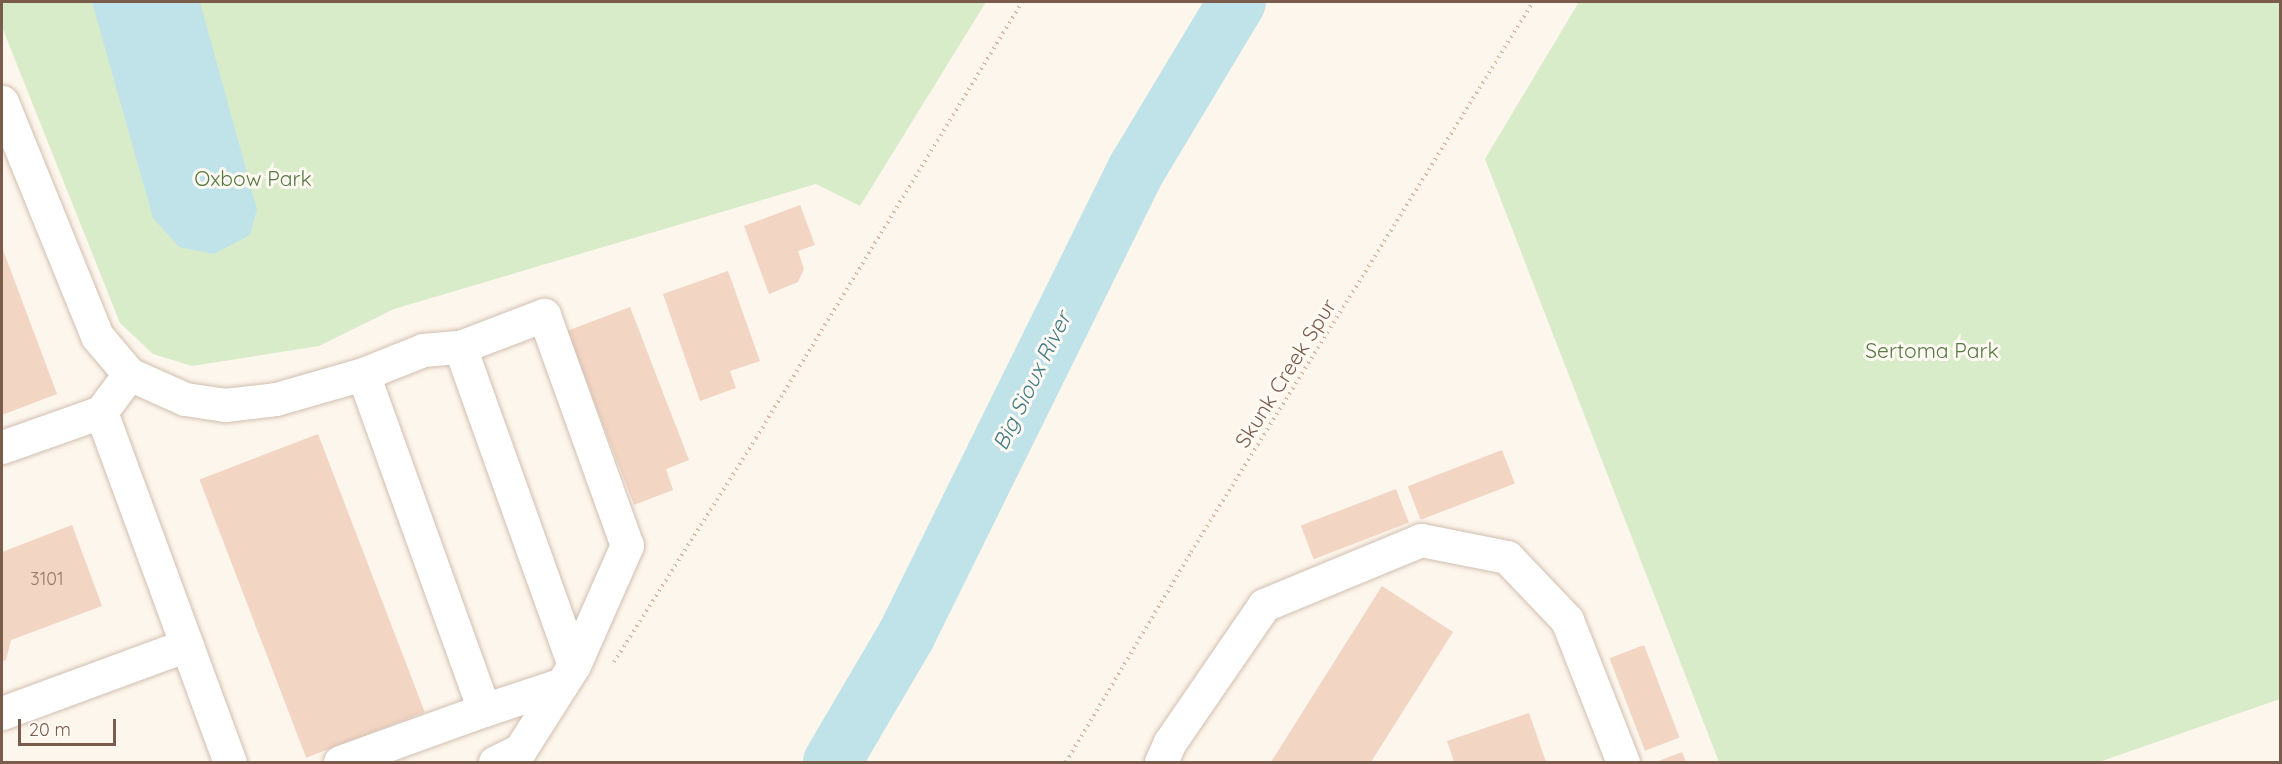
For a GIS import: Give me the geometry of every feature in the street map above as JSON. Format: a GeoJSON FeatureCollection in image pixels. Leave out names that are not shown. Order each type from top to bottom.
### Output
{"type":"FeatureCollection","features":[{"type":"Feature","properties":{"kind":"street"},"geometry":{"type":"LineString","coordinates":[[2,102],[97,336],[129,374],[185,399],[225,405],[276,399],[363,374],[423,350],[459,347],[544,315],[627,545],[568,674],[520,750],[495,762]]}},
{"type":"Feature","properties":{"kind":"street"},"geometry":{"type":"LineString","coordinates":[[459,347],[568,674]]}},
{"type":"Feature","properties":{"kind":"street"},"geometry":{"type":"LineString","coordinates":[[2,447],[101,412],[129,374]]}},
{"type":"Feature","properties":{"kind":"street"},"geometry":{"type":"LineString","coordinates":[[363,374],[484,710]]}},
{"type":"Feature","properties":{"kind":"street"},"geometry":{"type":"LineString","coordinates":[[101,412],[230,762]]}},
{"type":"Feature","properties":{"kind":"street"},"geometry":{"type":"LineString","coordinates":[[1161,762],[1170,742],[1264,605],[1421,540],[1507,557],[1567,621],[1623,762]]}},
{"type":"Feature","properties":{"kind":"street"},"geometry":{"type":"LineString","coordinates":[[2,713],[187,645]]}},
{"type":"Feature","properties":{"kind":"street"},"geometry":{"type":"LineString","coordinates":[[340,762],[484,710],[568,674]]}},
{"type":"Feature","properties":{"kind":"path"},"geometry":{"type":"LineString","coordinates":[[612,666],[756,438],[1022,2]]}},
{"type":"Feature","properties":{"kind":"path","name":"Skunk Creek Spur"},"geometry":{"type":"LineString","coordinates":[[1066,762],[1191,552],[1533,2]]}},
{"type":"Feature","properties":{"kind":"green space","name":"Oxbow Park"},"geometry":{"type":"Polygon","coordinates":[[[2,2],[986,2],[860,206],[816,184],[394,309],[319,346],[192,366],[153,354],[120,323],[2,27],[2,2]]]}},
{"type":"Feature","properties":{"kind":"green space","name":"Sertoma Park"},"geometry":{"type":"Polygon","coordinates":[[[1579,2],[2280,2],[2280,699],[2099,762],[1719,762],[1485,159],[1579,2]]]}},
{"type":"Feature","properties":{"kind":"water"},"geometry":{"type":"Polygon","coordinates":[[[92,2],[200,2],[257,209],[250,235],[214,254],[179,247],[153,218],[92,2]]]}},
{"type":"Feature","properties":{"kind":"building"},"geometry":{"type":"Polygon","coordinates":[[[800,205],[815,245],[798,251],[804,269],[798,282],[769,294],[744,226],[800,205]]]}},
{"type":"Feature","properties":{"kind":"building"},"geometry":{"type":"Polygon","coordinates":[[[2,251],[57,394],[2,415],[2,251]]]}},
{"type":"Feature","properties":{"kind":"building"},"geometry":{"type":"Polygon","coordinates":[[[728,271],[760,361],[730,371],[736,388],[700,401],[663,294],[728,271]]]}},
{"type":"Feature","properties":{"kind":"building"},"geometry":{"type":"Polygon","coordinates":[[[630,307],[689,460],[666,469],[673,490],[634,505],[567,331],[630,307]]]}},
{"type":"Feature","properties":{"kind":"building"},"geometry":{"type":"Polygon","coordinates":[[[318,434],[425,712],[306,758],[199,480],[318,434]]]}},
{"type":"Feature","properties":{"kind":"building"},"geometry":{"type":"Polygon","coordinates":[[[1502,450],[1515,484],[1421,520],[1408,486],[1502,450]]]}},
{"type":"Feature","properties":{"kind":"building"},"geometry":{"type":"Polygon","coordinates":[[[1396,489],[1409,523],[1314,559],[1301,526],[1396,489]]]}},
{"type":"Feature","properties":{"kind":"building"},"geometry":{"type":"Polygon","coordinates":[[[72,525],[102,606],[11,640],[6,660],[2,662],[2,552],[72,525]]]}},
{"type":"Feature","properties":{"kind":"building"},"geometry":{"type":"Polygon","coordinates":[[[1382,586],[1453,632],[1371,762],[1271,762],[1382,586]]]}},
{"type":"Feature","properties":{"kind":"building"},"geometry":{"type":"Polygon","coordinates":[[[1644,645],[1679,737],[1645,751],[1609,658],[1644,645]]]}},
{"type":"Feature","properties":{"kind":"building"},"geometry":{"type":"Polygon","coordinates":[[[1529,713],[1546,762],[1454,762],[1447,741],[1529,713]]]}},
{"type":"Feature","properties":{"kind":"building"},"geometry":{"type":"Polygon","coordinates":[[[1682,752],[1686,762],[1656,762],[1682,752]]]}},
{"type":"Feature","properties":{"kind":"waterway","name":"Big Sioux River"},"geometry":{"type":"LineString","coordinates":[[832,762],[906,636],[1136,170],[1237,2]]}}]}
